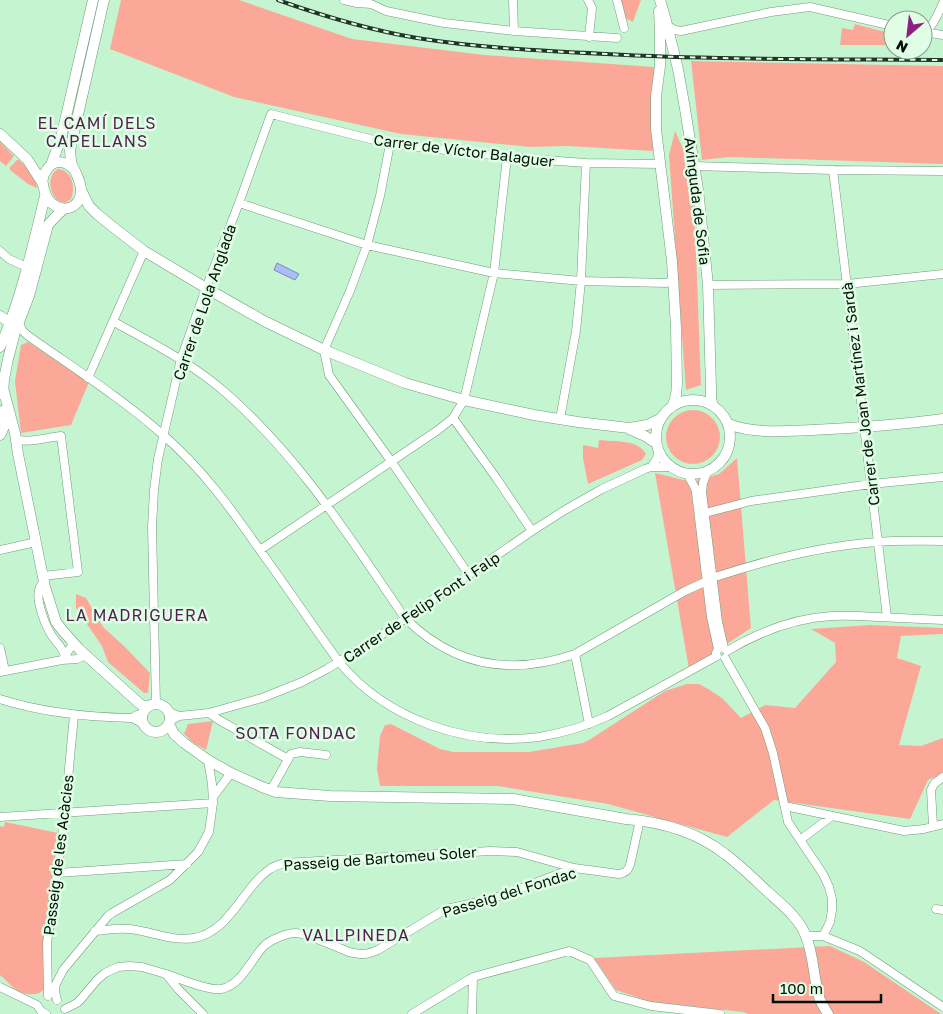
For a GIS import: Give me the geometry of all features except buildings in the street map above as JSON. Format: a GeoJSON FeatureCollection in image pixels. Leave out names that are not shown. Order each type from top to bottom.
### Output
{"type":"FeatureCollection","features":[{"type":"Feature","properties":{"kind":"street"},"geometry":{"type":"LineString","coordinates":[[50,166],[61,138],[93,0]]}},
{"type":"Feature","properties":{"kind":"street"},"geometry":{"type":"LineString","coordinates":[[0,347],[29,296],[48,225],[58,214],[80,198],[80,182],[72,164],[70,150],[104,0]]}},
{"type":"Feature","properties":{"kind":"street"},"geometry":{"type":"LineString","coordinates":[[344,0],[357,3],[372,2],[386,11],[444,23],[514,31],[617,38]]}},
{"type":"Feature","properties":{"kind":"street"},"geometry":{"type":"LineString","coordinates":[[513,0],[514,31]]}},
{"type":"Feature","properties":{"kind":"street"},"geometry":{"type":"LineString","coordinates":[[588,0],[592,8],[589,37]]}},
{"type":"Feature","properties":{"kind":"street"},"geometry":{"type":"LineString","coordinates":[[616,0],[624,28]]}},
{"type":"Feature","properties":{"kind":"street","name":"Avinguda de Sofia"},"geometry":{"type":"LineString","coordinates":[[658,0],[668,26],[682,93],[702,221],[708,285],[711,394],[713,406]]}},
{"type":"Feature","properties":{"kind":"street","name":"Avinguda de Sofia"},"geometry":{"type":"LineString","coordinates":[[658,0],[660,66],[656,96],[656,129],[674,280],[677,384],[673,405]]}},
{"type":"Feature","properties":{"kind":"street"},"geometry":{"type":"LineString","coordinates":[[933,24],[943,3]]}},
{"type":"Feature","properties":{"kind":"street"},"geometry":{"type":"LineString","coordinates":[[668,26],[681,31],[809,4],[883,23]]}},
{"type":"Feature","properties":{"kind":"street"},"geometry":{"type":"LineString","coordinates":[[936,19],[938,29],[943,34]]}},
{"type":"Feature","properties":{"kind":"street","name":"Carrer de Víctor Balaguer"},"geometry":{"type":"LineString","coordinates":[[271,114],[390,144],[507,157],[586,163],[660,164]]}},
{"type":"Feature","properties":{"kind":"street","name":"Carrer de Lola Anglada"},"geometry":{"type":"LineString","coordinates":[[143,712],[155,481],[163,434],[181,359],[271,114]]}},
{"type":"Feature","properties":{"kind":"street"},"geometry":{"type":"LineString","coordinates":[[0,134],[27,159],[43,184]]}},
{"type":"Feature","properties":{"kind":"street"},"geometry":{"type":"LineString","coordinates":[[390,144],[368,245],[324,350],[329,375],[469,575]]}},
{"type":"Feature","properties":{"kind":"street"},"geometry":{"type":"LineString","coordinates":[[260,550],[453,418],[464,400],[494,273],[507,157]]}},
{"type":"Feature","properties":{"kind":"street"},"geometry":{"type":"LineString","coordinates":[[27,159],[40,165],[50,166]]}},
{"type":"Feature","properties":{"kind":"street"},"geometry":{"type":"LineString","coordinates":[[18,454],[11,444],[0,436],[6,421],[3,388],[13,340],[14,322],[45,196],[42,178],[50,166],[58,161],[65,162],[74,169]]}},
{"type":"Feature","properties":{"kind":"street"},"geometry":{"type":"LineString","coordinates":[[560,419],[576,331],[581,281],[586,163]]}},
{"type":"Feature","properties":{"kind":"street"},"geometry":{"type":"LineString","coordinates":[[694,166],[943,172]]}},
{"type":"Feature","properties":{"kind":"street","name":"Carrer de Joan Martínez i Sardà"},"geometry":{"type":"LineString","coordinates":[[833,170],[887,617]]}},
{"type":"Feature","properties":{"kind":"street"},"geometry":{"type":"LineString","coordinates":[[81,190],[87,203],[97,214],[144,251],[206,288],[264,322],[324,350],[405,383],[464,400],[560,419],[628,428],[648,426],[660,419]]}},
{"type":"Feature","properties":{"kind":"street"},"geometry":{"type":"LineString","coordinates":[[45,196],[54,206],[84,208],[97,214]]}},
{"type":"Feature","properties":{"kind":"street"},"geometry":{"type":"LineString","coordinates":[[239,203],[368,245],[494,273],[581,281],[666,284],[674,280]]}},
{"type":"Feature","properties":{"kind":"street"},"geometry":{"type":"LineString","coordinates":[[0,251],[9,259],[27,267]]}},
{"type":"Feature","properties":{"kind":"street"},"geometry":{"type":"LineString","coordinates":[[88,378],[144,251]]}},
{"type":"Feature","properties":{"kind":"street"},"geometry":{"type":"LineString","coordinates":[[708,285],[847,284],[943,274]]}},
{"type":"Feature","properties":{"kind":"street"},"geometry":{"type":"LineString","coordinates":[[0,316],[14,322],[26,335],[127,405],[163,434],[214,487],[237,516],[339,662],[362,686],[390,706],[418,720],[451,732],[485,738],[516,739],[549,735],[589,724],[608,716],[722,652],[764,632],[801,620],[841,615],[943,620]]}},
{"type":"Feature","properties":{"kind":"street"},"geometry":{"type":"LineString","coordinates":[[114,322],[181,359],[225,392],[287,454],[327,505],[405,618],[415,628],[443,647],[469,659],[504,666],[526,666],[556,661],[575,654],[685,591],[709,580],[773,560],[813,550],[878,542],[943,541]]}},
{"type":"Feature","properties":{"kind":"street"},"geometry":{"type":"LineString","coordinates":[[13,340],[22,334],[26,335]]}},
{"type":"Feature","properties":{"kind":"street"},"geometry":{"type":"LineString","coordinates":[[628,428],[646,436],[658,448],[664,460],[672,467],[687,473],[698,473],[708,470],[724,456],[730,435],[728,424],[722,414],[704,401],[683,401],[673,405],[665,411],[660,419],[656,431],[658,448],[656,460],[651,467]]}},
{"type":"Feature","properties":{"kind":"street"},"geometry":{"type":"LineString","coordinates":[[5,411],[16,439],[44,579],[56,622],[62,632],[143,712],[149,730],[158,732],[170,721]]}},
{"type":"Feature","properties":{"kind":"street"},"geometry":{"type":"LineString","coordinates":[[453,418],[532,531]]}},
{"type":"Feature","properties":{"kind":"street"},"geometry":{"type":"LineString","coordinates":[[728,424],[755,431],[864,428],[943,419]]}},
{"type":"Feature","properties":{"kind":"street"},"geometry":{"type":"LineString","coordinates":[[728,446],[738,437],[755,431]]}},
{"type":"Feature","properties":{"kind":"street"},"geometry":{"type":"LineString","coordinates":[[16,439],[22,441],[61,436],[78,572],[44,579],[39,588],[38,597],[43,616],[51,634],[62,648],[64,658]]}},
{"type":"Feature","properties":{"kind":"street","name":"Carrer de Felip Font i Falp"},"geometry":{"type":"LineString","coordinates":[[170,721],[241,704],[302,682],[339,662],[565,510],[602,489],[651,467],[672,467]]}},
{"type":"Feature","properties":{"kind":"street"},"geometry":{"type":"LineString","coordinates":[[708,470],[702,492],[709,580]]}},
{"type":"Feature","properties":{"kind":"street"},"geometry":{"type":"LineString","coordinates":[[687,473],[695,488],[722,652],[765,728],[773,753],[788,822],[823,874],[829,887],[832,910],[830,922],[823,936]]}},
{"type":"Feature","properties":{"kind":"street"},"geometry":{"type":"LineString","coordinates":[[705,513],[751,501],[871,484],[943,477]]}},
{"type":"Feature","properties":{"kind":"street"},"geometry":{"type":"LineString","coordinates":[[0,550],[36,542]]}},
{"type":"Feature","properties":{"kind":"street"},"geometry":{"type":"LineString","coordinates":[[64,658],[72,642]]}},
{"type":"Feature","properties":{"kind":"street"},"geometry":{"type":"LineString","coordinates":[[0,648],[2,672],[64,658],[77,659],[86,655]]}},
{"type":"Feature","properties":{"kind":"street"},"geometry":{"type":"LineString","coordinates":[[575,654],[589,724]]}},
{"type":"Feature","properties":{"kind":"street"},"geometry":{"type":"LineString","coordinates":[[0,699],[34,708],[74,715],[143,712],[163,706],[170,721],[167,733],[174,734],[208,760],[231,773],[271,790],[291,794],[512,799],[671,826],[697,836],[725,854],[802,926],[812,956],[820,999],[828,1014]]}},
{"type":"Feature","properties":{"kind":"street"},"geometry":{"type":"LineString","coordinates":[[209,712],[219,720],[288,758]]}},
{"type":"Feature","properties":{"kind":"street","name":"Passeig de les Acàcies"},"geometry":{"type":"LineString","coordinates":[[48,996],[48,943],[58,874],[74,715]]}},
{"type":"Feature","properties":{"kind":"street"},"geometry":{"type":"LineString","coordinates":[[271,790],[293,752],[326,755]]}},
{"type":"Feature","properties":{"kind":"street"},"geometry":{"type":"LineString","coordinates":[[57,1000],[55,986],[63,970],[94,931],[112,913],[170,880],[187,864],[204,843],[209,832],[213,800],[208,760]]}},
{"type":"Feature","properties":{"kind":"street"},"geometry":{"type":"LineString","coordinates":[[213,800],[231,773]]}},
{"type":"Feature","properties":{"kind":"street"},"geometry":{"type":"LineString","coordinates":[[932,826],[932,790],[934,784],[943,778]]}},
{"type":"Feature","properties":{"kind":"street"},"geometry":{"type":"LineString","coordinates":[[0,817],[213,800]]}},
{"type":"Feature","properties":{"kind":"street"},"geometry":{"type":"LineString","coordinates":[[785,806],[904,831],[924,829],[943,824]]}},
{"type":"Feature","properties":{"kind":"street"},"geometry":{"type":"LineString","coordinates":[[800,840],[832,816]]}},
{"type":"Feature","properties":{"kind":"street","name":"Passeig del Fondac"},"geometry":{"type":"LineString","coordinates":[[64,1012],[82,1000],[104,973],[118,967],[142,966],[196,985],[222,989],[232,985],[240,978],[264,946],[287,934],[297,932],[349,952],[368,955],[446,909],[509,894],[574,868],[624,873],[630,865],[640,820]]}},
{"type":"Feature","properties":{"kind":"street","name":"Passeig de Bartomeu Soler"},"geometry":{"type":"LineString","coordinates":[[94,931],[128,929],[180,938],[194,938],[206,934],[222,924],[262,876],[272,868],[284,863],[490,851],[517,852],[574,868]]}},
{"type":"Feature","properties":{"kind":"street"},"geometry":{"type":"LineString","coordinates":[[58,874],[187,864]]}},
{"type":"Feature","properties":{"kind":"street"},"geometry":{"type":"LineString","coordinates":[[806,936],[823,936],[860,951],[943,1007]]}},
{"type":"Feature","properties":{"kind":"street"},"geometry":{"type":"LineString","coordinates":[[412,1014],[472,977],[569,951],[590,960],[614,996],[651,1006],[720,1014]]}},
{"type":"Feature","properties":{"kind":"street"},"geometry":{"type":"LineString","coordinates":[[48,974],[63,970]]}},
{"type":"Feature","properties":{"kind":"street"},"geometry":{"type":"LineString","coordinates":[[166,974],[188,1001],[203,1014]]}},
{"type":"Feature","properties":{"kind":"street"},"geometry":{"type":"LineString","coordinates":[[472,977],[472,1014]]}},
{"type":"Feature","properties":{"kind":"street"},"geometry":{"type":"LineString","coordinates":[[0,982],[9,991]]}},
{"type":"Feature","properties":{"kind":"street"},"geometry":{"type":"LineString","coordinates":[[0,987],[37,1005],[46,1014]]}},
{"type":"Feature","properties":{"kind":"street"},"geometry":{"type":"LineString","coordinates":[[37,1005],[41,996],[48,996],[62,1004],[64,1012]]}},
{"type":"Feature","properties":{"kind":"shaded area"},"geometry":{"type":"Polygon","coordinates":[[[121,0],[239,0],[352,39],[484,55],[654,67],[653,151],[568,146],[530,147],[401,134],[234,97],[110,49],[121,0]]]}},
{"type":"Feature","properties":{"kind":"shaded area"},"geometry":{"type":"Polygon","coordinates":[[[619,0],[641,0],[633,22],[625,18],[619,0]]]}},
{"type":"Feature","properties":{"kind":"shaded area"},"geometry":{"type":"Polygon","coordinates":[[[855,24],[883,31],[883,45],[840,45],[842,28],[853,30],[855,24]]]}},
{"type":"Feature","properties":{"kind":"shaded area"},"geometry":{"type":"Polygon","coordinates":[[[691,61],[943,66],[943,164],[729,157],[702,160],[691,61]]]}},
{"type":"Feature","properties":{"kind":"shaded area"},"geometry":{"type":"Polygon","coordinates":[[[675,131],[693,171],[701,385],[686,390],[669,155],[675,131]]]}},
{"type":"Feature","properties":{"kind":"shaded area"},"geometry":{"type":"Polygon","coordinates":[[[0,142],[14,156],[6,166],[0,161],[0,142]]]}},
{"type":"Feature","properties":{"kind":"shaded area"},"geometry":{"type":"Polygon","coordinates":[[[17,160],[31,173],[37,188],[28,184],[10,170],[10,167],[17,160]]]}},
{"type":"Feature","properties":{"kind":"shaded area"},"geometry":{"type":"Polygon","coordinates":[[[58,169],[67,172],[73,184],[71,199],[65,203],[60,202],[54,197],[50,184],[52,175],[58,169]]]}},
{"type":"Feature","properties":{"kind":"shaded area"},"geometry":{"type":"Polygon","coordinates":[[[28,342],[89,382],[71,425],[21,433],[15,381],[21,345],[28,342]]]}},
{"type":"Feature","properties":{"kind":"shaded area"},"geometry":{"type":"Polygon","coordinates":[[[688,410],[698,410],[708,414],[716,422],[720,437],[716,452],[708,460],[698,464],[688,464],[678,460],[670,452],[666,442],[666,432],[670,422],[678,414],[688,410]]]}},
{"type":"Feature","properties":{"kind":"shaded area"},"geometry":{"type":"Polygon","coordinates":[[[599,440],[632,444],[638,446],[646,454],[642,460],[588,484],[583,458],[583,445],[598,448],[599,440]]]}},
{"type":"Feature","properties":{"kind":"shaded area"},"geometry":{"type":"Polygon","coordinates":[[[737,458],[751,628],[689,669],[655,473],[692,482],[719,474],[737,458]]]}},
{"type":"Feature","properties":{"kind":"shaded area"},"geometry":{"type":"Polygon","coordinates":[[[76,594],[86,598],[103,627],[150,673],[148,693],[144,693],[108,662],[102,646],[76,608],[76,594]]]}},
{"type":"Feature","properties":{"kind":"shaded area"},"geometry":{"type":"Polygon","coordinates":[[[870,625],[943,628],[943,634],[901,636],[897,658],[921,666],[899,745],[921,746],[943,738],[943,774],[928,780],[910,819],[774,800],[727,837],[608,804],[498,786],[380,786],[377,769],[380,736],[385,725],[391,724],[440,749],[453,752],[529,752],[583,743],[665,691],[687,684],[699,684],[710,690],[723,699],[741,718],[765,705],[795,708],[836,662],[835,643],[811,629],[870,625]]]}},
{"type":"Feature","properties":{"kind":"shaded area"},"geometry":{"type":"Polygon","coordinates":[[[213,721],[206,750],[184,734],[188,724],[213,721]]]}},
{"type":"Feature","properties":{"kind":"shaded area"},"geometry":{"type":"Polygon","coordinates":[[[5,822],[58,833],[43,944],[45,986],[43,990],[36,994],[18,991],[0,975],[0,826],[4,827],[5,822]]]}},
{"type":"Feature","properties":{"kind":"shaded area"},"geometry":{"type":"Polygon","coordinates":[[[830,946],[864,962],[941,1014],[748,1014],[651,1002],[616,990],[594,958],[830,946]]]}},
{"type":"Feature","properties":{"kind":"water"},"geometry":{"type":"Polygon","coordinates":[[[277,263],[299,274],[295,280],[274,270],[277,263]]]}},
{"type":"Feature","properties":{"kind":"railway"},"geometry":{"type":"LineString","coordinates":[[278,0],[364,27],[417,38],[487,47],[648,56],[943,60]]}},
{"type":"Feature","properties":{"kind":"district","name":"EL CAMÍ DELS CAPELLANS"},"geometry":{"type":"Point","coordinates":[97,132]}},
{"type":"Feature","properties":{"kind":"district","name":"LA MADRIGUERA"},"geometry":{"type":"Point","coordinates":[137,615]}},
{"type":"Feature","properties":{"kind":"district","name":"SOTA FONDAC"},"geometry":{"type":"Point","coordinates":[296,733]}},
{"type":"Feature","properties":{"kind":"district","name":"VALLPINEDA"},"geometry":{"type":"Point","coordinates":[356,935]}}]}
